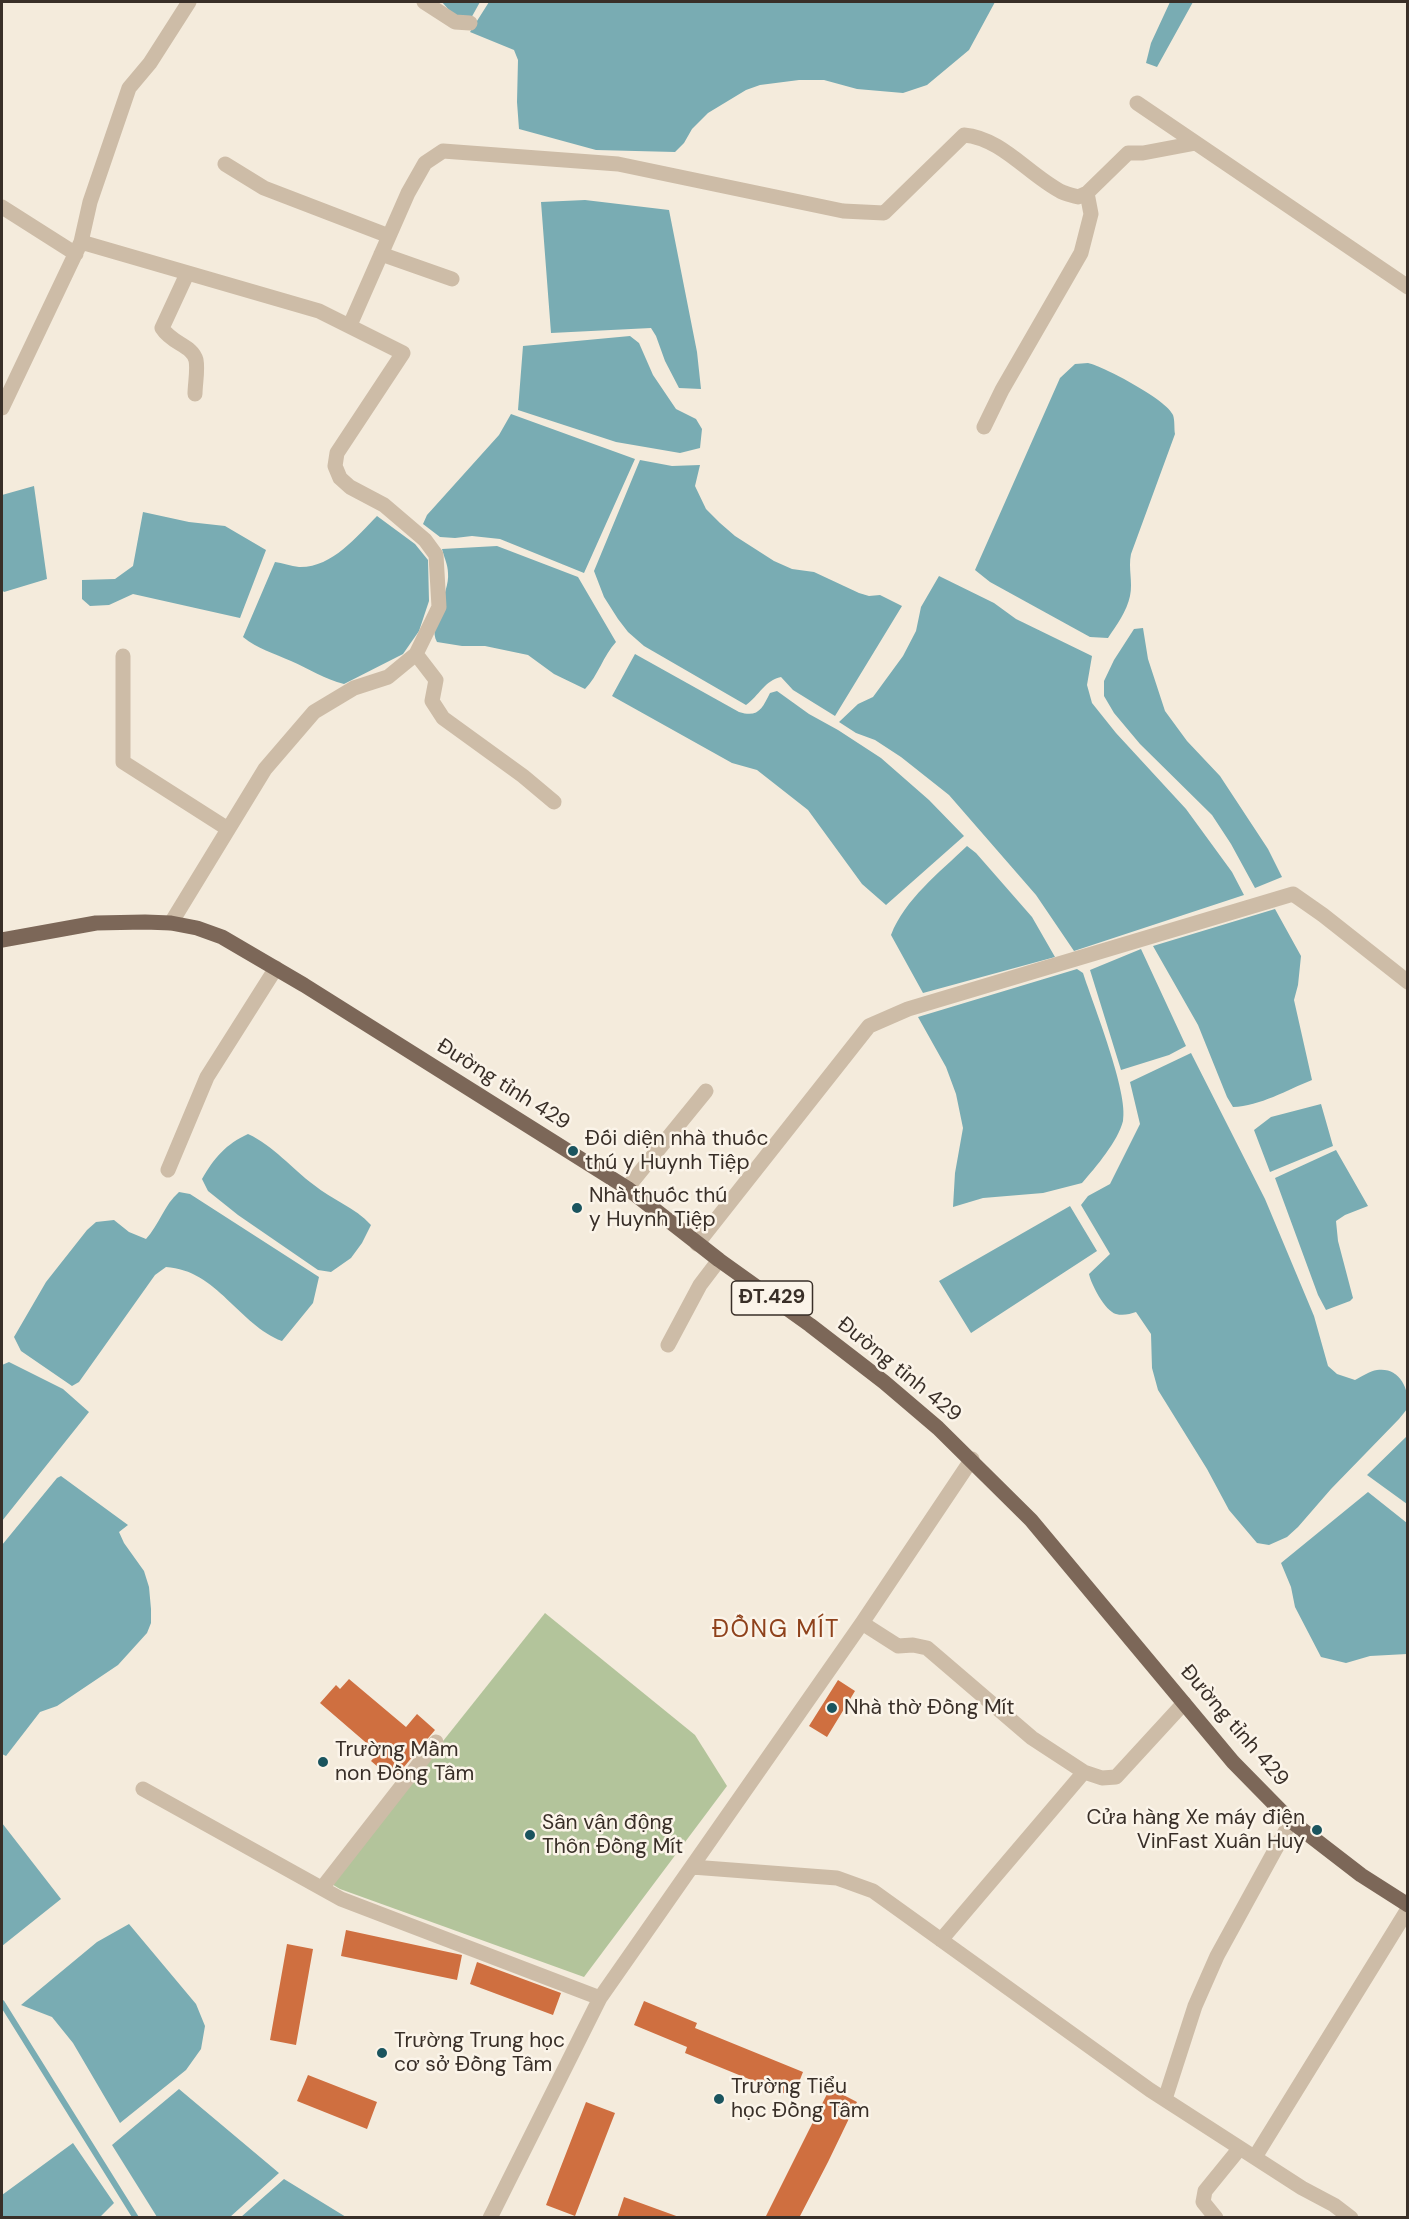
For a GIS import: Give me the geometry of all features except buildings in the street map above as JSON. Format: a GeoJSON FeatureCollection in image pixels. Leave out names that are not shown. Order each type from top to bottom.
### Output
{"type":"FeatureCollection","features":[{"type":"Feature","properties":{"kind":"main road","name":"Đường tỉnh 429"},"geometry":{"type":"LineString","coordinates":[[2,940],[96,923],[171,923],[197,928],[222,937],[276,968],[627,1188],[697,1244],[810,1325],[884,1382],[972,1460],[1031,1520],[1233,1762],[1291,1821],[1407,1907]]}},
{"type":"Feature","properties":{"kind":"street"},"geometry":{"type":"LineString","coordinates":[[2,404],[62,287],[79,248],[90,202],[129,88],[150,63],[189,2]]}},
{"type":"Feature","properties":{"kind":"street"},"geometry":{"type":"LineString","coordinates":[[424,2],[455,22],[470,23]]}},
{"type":"Feature","properties":{"kind":"street"},"geometry":{"type":"LineString","coordinates":[[1137,103],[1407,287]]}},
{"type":"Feature","properties":{"kind":"street"},"geometry":{"type":"LineString","coordinates":[[350,325],[408,193],[425,164],[443,151],[618,164],[843,211],[884,213],[964,135],[975,136],[993,144],[1060,191],[1077,197],[1087,193],[1128,153],[1143,153],[1196,143]]}},
{"type":"Feature","properties":{"kind":"street"},"geometry":{"type":"LineString","coordinates":[[225,164],[264,188],[389,236]]}},
{"type":"Feature","properties":{"kind":"street"},"geometry":{"type":"LineString","coordinates":[[984,427],[1002,390],[1081,253],[1091,214],[1087,193]]}},
{"type":"Feature","properties":{"kind":"street"},"geometry":{"type":"LineString","coordinates":[[2,207],[79,248],[187,273],[319,311],[403,353],[337,453],[335,466],[340,478],[350,487],[384,505],[425,540],[436,555],[439,607],[416,654],[388,677],[354,688],[314,712],[264,769],[171,923]]}},
{"type":"Feature","properties":{"kind":"street"},"geometry":{"type":"LineString","coordinates":[[381,254],[452,279]]}},
{"type":"Feature","properties":{"kind":"street"},"geometry":{"type":"LineString","coordinates":[[187,273],[162,328],[168,338],[190,350],[196,360],[195,394]]}},
{"type":"Feature","properties":{"kind":"street"},"geometry":{"type":"LineString","coordinates":[[416,654],[436,680],[432,701],[443,718],[523,776],[554,802]]}},
{"type":"Feature","properties":{"kind":"street"},"geometry":{"type":"LineString","coordinates":[[123,656],[123,762],[228,829]]}},
{"type":"Feature","properties":{"kind":"street"},"geometry":{"type":"LineString","coordinates":[[697,1244],[869,1026],[908,1009],[1293,894],[1407,982]]}},
{"type":"Feature","properties":{"kind":"street"},"geometry":{"type":"LineString","coordinates":[[168,1170],[207,1077],[276,968]]}},
{"type":"Feature","properties":{"kind":"street"},"geometry":{"type":"LineString","coordinates":[[627,1188],[706,1091]]}},
{"type":"Feature","properties":{"kind":"street"},"geometry":{"type":"LineString","coordinates":[[668,1345],[700,1285],[719,1260]]}},
{"type":"Feature","properties":{"kind":"street"},"geometry":{"type":"LineString","coordinates":[[490,2217],[600,1998],[862,1623],[972,1460]]}},
{"type":"Feature","properties":{"kind":"street"},"geometry":{"type":"LineString","coordinates":[[862,1623],[898,1646],[913,1645],[927,1648],[1032,1738],[1084,1772],[1102,1778],[1116,1777],[1184,1702]]}},
{"type":"Feature","properties":{"kind":"street"},"geometry":{"type":"LineString","coordinates":[[322,1888],[436,1742]]}},
{"type":"Feature","properties":{"kind":"street"},"geometry":{"type":"LineString","coordinates":[[941,1940],[1084,1772]]}},
{"type":"Feature","properties":{"kind":"street"},"geometry":{"type":"LineString","coordinates":[[143,1789],[341,1899],[600,1998]]}},
{"type":"Feature","properties":{"kind":"street"},"geometry":{"type":"LineString","coordinates":[[1165,2099],[1195,2006],[1217,1956],[1291,1821]]}},
{"type":"Feature","properties":{"kind":"street"},"geometry":{"type":"LineString","coordinates":[[692,1867],[837,1878],[873,1891],[1165,2099],[1351,2217]]}},
{"type":"Feature","properties":{"kind":"street"},"geometry":{"type":"LineString","coordinates":[[1255,2157],[1407,1907]]}},
{"type":"Feature","properties":{"kind":"street"},"geometry":{"type":"LineString","coordinates":[[1216,2217],[1203,2202],[1205,2191],[1240,2148]]}},
{"type":"Feature","properties":{"kind":"green space","name":"Sân vận động Thôn Đồng Mít"},"geometry":{"type":"Polygon","coordinates":[[[545,1613],[695,1735],[727,1786],[584,1977],[340,1889],[330,1883],[545,1613]]]}},
{"type":"Feature","properties":{"kind":"water"},"geometry":{"type":"Polygon","coordinates":[[[442,2],[480,2],[470,20],[456,18],[442,2]]]}},
{"type":"Feature","properties":{"kind":"water"},"geometry":{"type":"Polygon","coordinates":[[[489,2],[995,2],[969,50],[927,85],[903,93],[857,89],[824,80],[799,80],[760,85],[746,90],[708,113],[692,129],[684,143],[675,152],[596,150],[519,129],[518,60],[514,50],[470,32],[489,2]]]}},
{"type":"Feature","properties":{"kind":"water"},"geometry":{"type":"Polygon","coordinates":[[[1170,2],[1193,2],[1157,67],[1146,63],[1151,43],[1170,2]]]}},
{"type":"Feature","properties":{"kind":"water"},"geometry":{"type":"Polygon","coordinates":[[[585,200],[669,210],[697,352],[701,389],[679,388],[651,328],[551,333],[541,202],[585,200]]]}},
{"type":"Feature","properties":{"kind":"water"},"geometry":{"type":"Polygon","coordinates":[[[630,336],[639,343],[653,375],[676,409],[696,419],[702,429],[700,448],[680,453],[616,442],[518,410],[523,346],[630,336]]]}},
{"type":"Feature","properties":{"kind":"water"},"geometry":{"type":"Polygon","coordinates":[[[1088,363],[1121,377],[1160,401],[1173,415],[1175,434],[1131,554],[1129,602],[1108,638],[1090,637],[990,582],[975,570],[1060,378],[1075,364],[1088,363]]]}},
{"type":"Feature","properties":{"kind":"water"},"geometry":{"type":"Polygon","coordinates":[[[511,414],[635,459],[584,573],[500,539],[472,536],[440,537],[423,524],[427,515],[499,435],[511,414]]]}},
{"type":"Feature","properties":{"kind":"water"},"geometry":{"type":"Polygon","coordinates":[[[640,460],[672,466],[700,465],[695,486],[706,509],[735,536],[774,561],[792,569],[814,572],[859,593],[869,596],[880,595],[902,606],[835,716],[793,690],[781,677],[766,685],[746,705],[644,646],[628,632],[618,619],[604,597],[594,571],[640,460]]]}},
{"type":"Feature","properties":{"kind":"water"},"geometry":{"type":"Polygon","coordinates":[[[34,486],[47,579],[4,592],[2,590],[2,495],[34,486]]]}},
{"type":"Feature","properties":{"kind":"water"},"geometry":{"type":"Polygon","coordinates":[[[143,512],[189,522],[225,526],[266,550],[240,618],[133,594],[109,605],[90,606],[82,599],[82,580],[115,579],[133,566],[143,512]]]}},
{"type":"Feature","properties":{"kind":"water"},"geometry":{"type":"Polygon","coordinates":[[[377,516],[415,544],[428,560],[429,601],[419,631],[403,654],[344,684],[254,645],[243,637],[275,562],[299,567],[322,562],[333,557],[352,542],[377,516]]]}},
{"type":"Feature","properties":{"kind":"water"},"geometry":{"type":"Polygon","coordinates":[[[497,546],[578,577],[616,642],[585,689],[554,674],[528,655],[485,646],[462,646],[437,642],[435,627],[448,581],[442,549],[497,546]]]}},
{"type":"Feature","properties":{"kind":"water"},"geometry":{"type":"Polygon","coordinates":[[[939,576],[994,603],[1016,619],[1092,656],[1087,685],[1092,703],[1116,733],[1186,809],[1232,872],[1244,895],[1074,951],[1036,895],[949,795],[901,757],[875,740],[856,733],[839,722],[858,704],[873,697],[903,656],[916,631],[921,607],[939,576]]]}},
{"type":"Feature","properties":{"kind":"water"},"geometry":{"type":"Polygon","coordinates":[[[1143,628],[1148,659],[1165,711],[1187,741],[1220,776],[1268,849],[1282,877],[1255,888],[1212,815],[1140,744],[1114,713],[1104,696],[1104,681],[1114,660],[1134,629],[1143,628]]]}},
{"type":"Feature","properties":{"kind":"water"},"geometry":{"type":"Polygon","coordinates":[[[635,654],[745,714],[759,711],[770,693],[777,691],[809,714],[881,758],[929,800],[964,836],[886,905],[862,884],[808,810],[757,770],[732,763],[612,696],[635,654]]]}},
{"type":"Feature","properties":{"kind":"water"},"geometry":{"type":"Polygon","coordinates":[[[967,846],[976,853],[1032,917],[1055,957],[923,993],[891,935],[914,898],[967,846]]]}},
{"type":"Feature","properties":{"kind":"water"},"geometry":{"type":"Polygon","coordinates":[[[1275,909],[1301,956],[1294,1000],[1312,1080],[1263,1101],[1233,1107],[1198,1025],[1153,946],[1275,909]]]}},
{"type":"Feature","properties":{"kind":"water"},"geometry":{"type":"Polygon","coordinates":[[[1141,949],[1186,1046],[1169,1055],[1121,1070],[1090,970],[1141,949]]]}},
{"type":"Feature","properties":{"kind":"water"},"geometry":{"type":"Polygon","coordinates":[[[1077,969],[1083,973],[1121,1090],[1123,1121],[1112,1145],[1082,1183],[1043,1193],[983,1198],[953,1207],[955,1173],[963,1128],[956,1094],[946,1067],[918,1017],[1077,969]]]}},
{"type":"Feature","properties":{"kind":"water"},"geometry":{"type":"Polygon","coordinates":[[[1191,1053],[1265,1199],[1314,1316],[1328,1366],[1337,1374],[1355,1380],[1374,1371],[1385,1370],[1397,1375],[1407,1392],[1408,1407],[1399,1419],[1331,1489],[1298,1527],[1287,1537],[1269,1545],[1257,1543],[1229,1510],[1207,1469],[1158,1390],[1152,1368],[1151,1334],[1136,1312],[1119,1315],[1107,1308],[1089,1274],[1110,1254],[1081,1205],[1088,1196],[1110,1184],[1140,1124],[1130,1082],[1191,1053]]]}},
{"type":"Feature","properties":{"kind":"water"},"geometry":{"type":"Polygon","coordinates":[[[1321,1104],[1333,1146],[1270,1172],[1254,1130],[1271,1117],[1321,1104]]]}},
{"type":"Feature","properties":{"kind":"water"},"geometry":{"type":"Polygon","coordinates":[[[248,1134],[274,1151],[314,1185],[358,1213],[371,1225],[351,1258],[331,1272],[318,1270],[238,1215],[208,1191],[202,1179],[211,1165],[221,1152],[248,1134]]]}},
{"type":"Feature","properties":{"kind":"water"},"geometry":{"type":"Polygon","coordinates":[[[1336,1150],[1368,1206],[1336,1221],[1338,1241],[1353,1298],[1326,1310],[1318,1295],[1275,1178],[1336,1150]]]}},
{"type":"Feature","properties":{"kind":"water"},"geometry":{"type":"Polygon","coordinates":[[[179,1192],[190,1194],[319,1277],[313,1303],[282,1341],[253,1323],[200,1278],[184,1270],[166,1267],[155,1275],[79,1382],[72,1386],[21,1351],[14,1337],[46,1282],[87,1230],[96,1222],[114,1220],[129,1232],[146,1239],[169,1203],[179,1192]]]}},
{"type":"Feature","properties":{"kind":"water"},"geometry":{"type":"Polygon","coordinates":[[[1070,1206],[1097,1251],[971,1333],[939,1281],[1070,1206]]]}},
{"type":"Feature","properties":{"kind":"water"},"geometry":{"type":"Polygon","coordinates":[[[9,1362],[63,1389],[89,1412],[2,1521],[2,1365],[9,1362]]]}},
{"type":"Feature","properties":{"kind":"water"},"geometry":{"type":"Polygon","coordinates":[[[1407,1436],[1407,1504],[1367,1475],[1407,1436]]]}},
{"type":"Feature","properties":{"kind":"water"},"geometry":{"type":"Polygon","coordinates":[[[61,1476],[128,1525],[119,1532],[144,1571],[149,1587],[151,1623],[147,1633],[118,1665],[57,1706],[40,1712],[6,1756],[2,1754],[2,1545],[61,1476]]]}},
{"type":"Feature","properties":{"kind":"water"},"geometry":{"type":"Polygon","coordinates":[[[1368,1492],[1407,1523],[1407,1654],[1370,1656],[1346,1663],[1321,1657],[1295,1607],[1291,1587],[1281,1563],[1368,1492]]]}},
{"type":"Feature","properties":{"kind":"water"},"geometry":{"type":"Polygon","coordinates":[[[2,1823],[61,1899],[2,1946],[2,1823]]]}},
{"type":"Feature","properties":{"kind":"water"},"geometry":{"type":"Polygon","coordinates":[[[129,1924],[196,2004],[205,2026],[201,2049],[186,2070],[120,2123],[73,2043],[52,2017],[21,2005],[97,1942],[129,1924]]]}},
{"type":"Feature","properties":{"kind":"water"},"geometry":{"type":"Polygon","coordinates":[[[179,2089],[279,2173],[230,2217],[157,2217],[112,2145],[179,2089]]]}},
{"type":"Feature","properties":{"kind":"water"},"geometry":{"type":"Polygon","coordinates":[[[73,2143],[114,2203],[100,2217],[2,2217],[2,2195],[73,2143]]]}},
{"type":"Feature","properties":{"kind":"water"},"geometry":{"type":"Polygon","coordinates":[[[284,2179],[346,2217],[241,2217],[284,2179]]]}},
{"type":"Feature","properties":{"kind":"waterway"},"geometry":{"type":"LineString","coordinates":[[2,2003],[136,2218]]}},
{"type":"Feature","properties":{"kind":"place","name":"Đối diện nhà thuốc thú y Huynh Tiệp"},"geometry":{"type":"Point","coordinates":[573,1151]}},
{"type":"Feature","properties":{"kind":"place","name":"Nhà thuốc thú y Huynh Tiệp"},"geometry":{"type":"Point","coordinates":[577,1208]}},
{"type":"Feature","properties":{"kind":"place","name":"Nhà thờ Đồng Mít"},"geometry":{"type":"Point","coordinates":[832,1708]}},
{"type":"Feature","properties":{"kind":"place","name":"Trường Mầm non Đồng Tâm"},"geometry":{"type":"Point","coordinates":[323,1762]}},
{"type":"Feature","properties":{"kind":"place","name":"Cửa hàng Xe máy điện VinFast Xuân Huy"},"geometry":{"type":"Point","coordinates":[1317,1830]}},
{"type":"Feature","properties":{"kind":"place","name":"Sân vận động Thôn Đồng Mít"},"geometry":{"type":"Point","coordinates":[530,1835]}},
{"type":"Feature","properties":{"kind":"place","name":"Trường Trung học cơ sở Đồng Tâm"},"geometry":{"type":"Point","coordinates":[382,2053]}},
{"type":"Feature","properties":{"kind":"place","name":"Trường Tiểu học Đồng Tâm"},"geometry":{"type":"Point","coordinates":[719,2099]}},
{"type":"Feature","properties":{"kind":"district","name":"ĐỒNG MÍT"},"geometry":{"type":"Point","coordinates":[776,1631]}}]}
